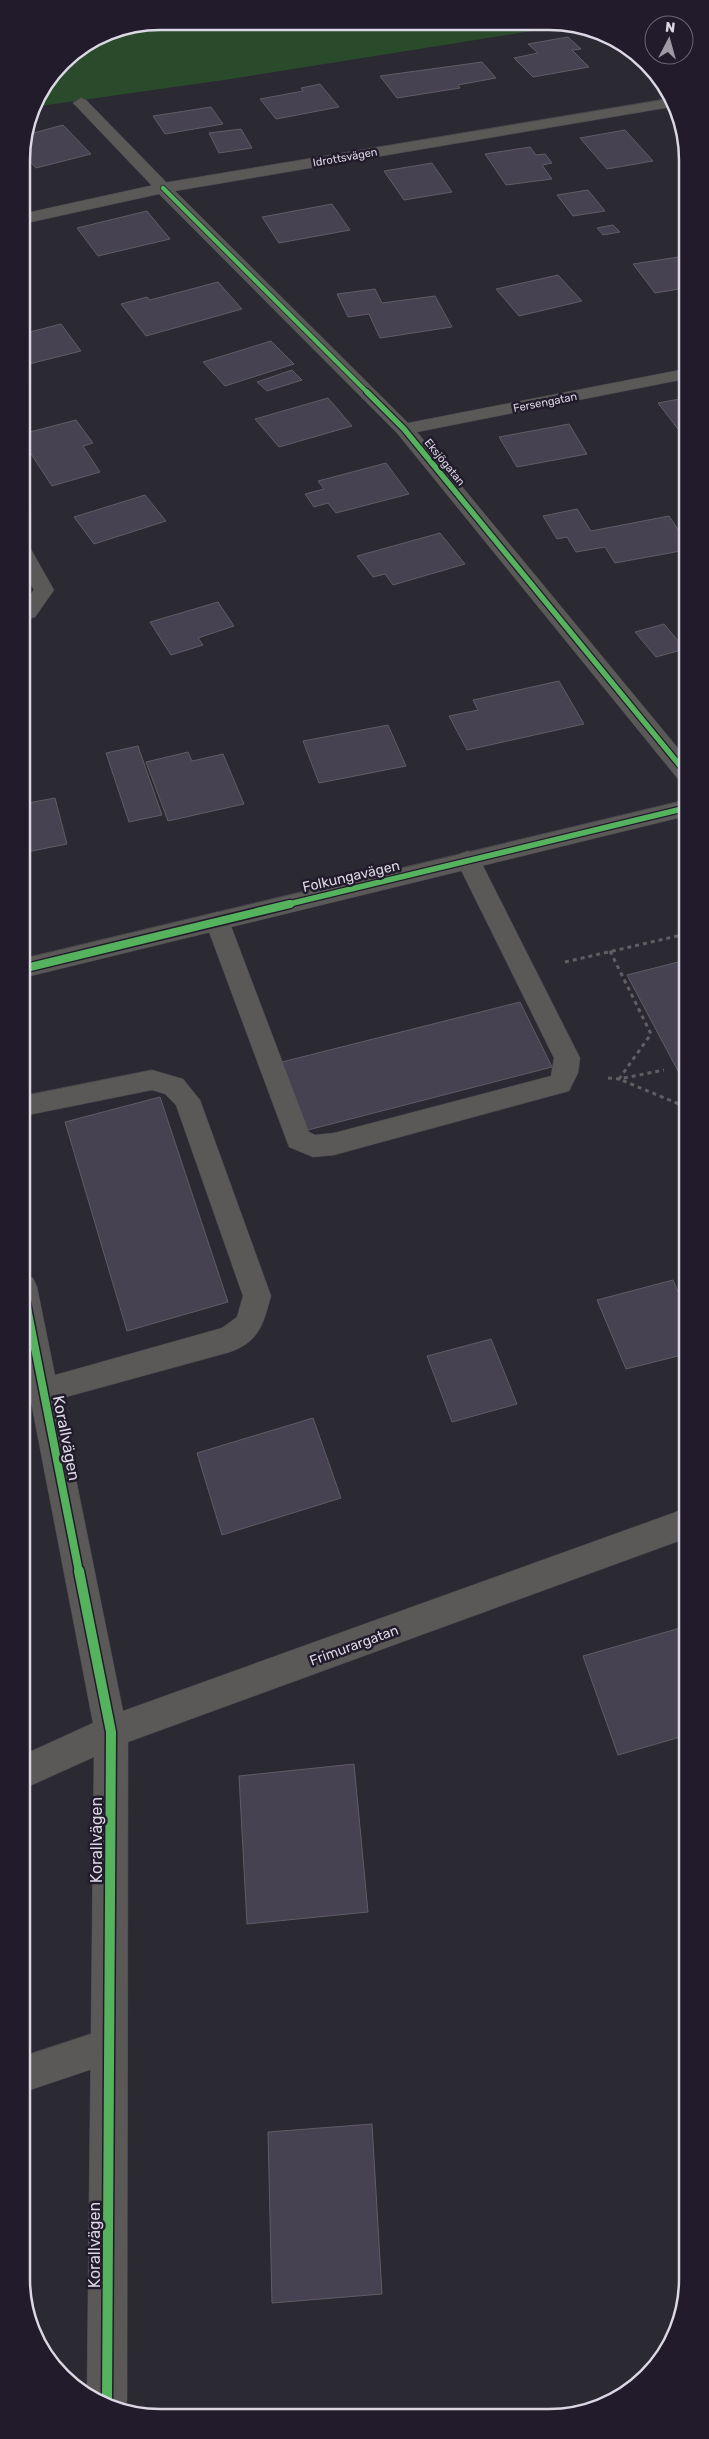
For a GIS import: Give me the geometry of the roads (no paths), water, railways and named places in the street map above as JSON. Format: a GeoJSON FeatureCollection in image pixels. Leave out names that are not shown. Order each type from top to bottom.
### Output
{"type":"FeatureCollection","features":[{"type":"Feature","properties":{"kind":"street","name":"Eksjögatan"},"geometry":{"type":"LineString","coordinates":[[81,103],[163,188],[404,429],[679,764]]}},
{"type":"Feature","properties":{"kind":"street","name":"Idrottsvägen"},"geometry":{"type":"LineString","coordinates":[[30,216],[163,188],[666,104]]}},
{"type":"Feature","properties":{"kind":"street","name":"Fersengatan"},"geometry":{"type":"LineString","coordinates":[[404,429],[679,375]]}},
{"type":"Feature","properties":{"kind":"street"},"geometry":{"type":"LineString","coordinates":[[30,565],[44,590],[30,609]]}},
{"type":"Feature","properties":{"kind":"street","name":"Folkungavägen"},"geometry":{"type":"LineString","coordinates":[[30,967],[679,810]]}},
{"type":"Feature","properties":{"kind":"street"},"geometry":{"type":"LineString","coordinates":[[217,921],[298,1139],[313,1146],[334,1144],[560,1084],[565,1073],[566,1058],[468,860]]}},
{"type":"Feature","properties":{"kind":"street"},"geometry":{"type":"LineString","coordinates":[[30,1105],[152,1080],[174,1086],[187,1100],[257,1296],[248,1324],[230,1339],[44,1390]]}},
{"type":"Feature","properties":{"kind":"street","name":"Korallvägen"},"geometry":{"type":"LineString","coordinates":[[30,1321],[110,1732],[107,2398]]}},
{"type":"Feature","properties":{"kind":"street","name":"Frimurargatan"},"geometry":{"type":"LineString","coordinates":[[30,1769],[110,1732],[679,1526]]}},
{"type":"Feature","properties":{"kind":"street"},"geometry":{"type":"LineString","coordinates":[[30,2072],[108,2046]]}}]}
